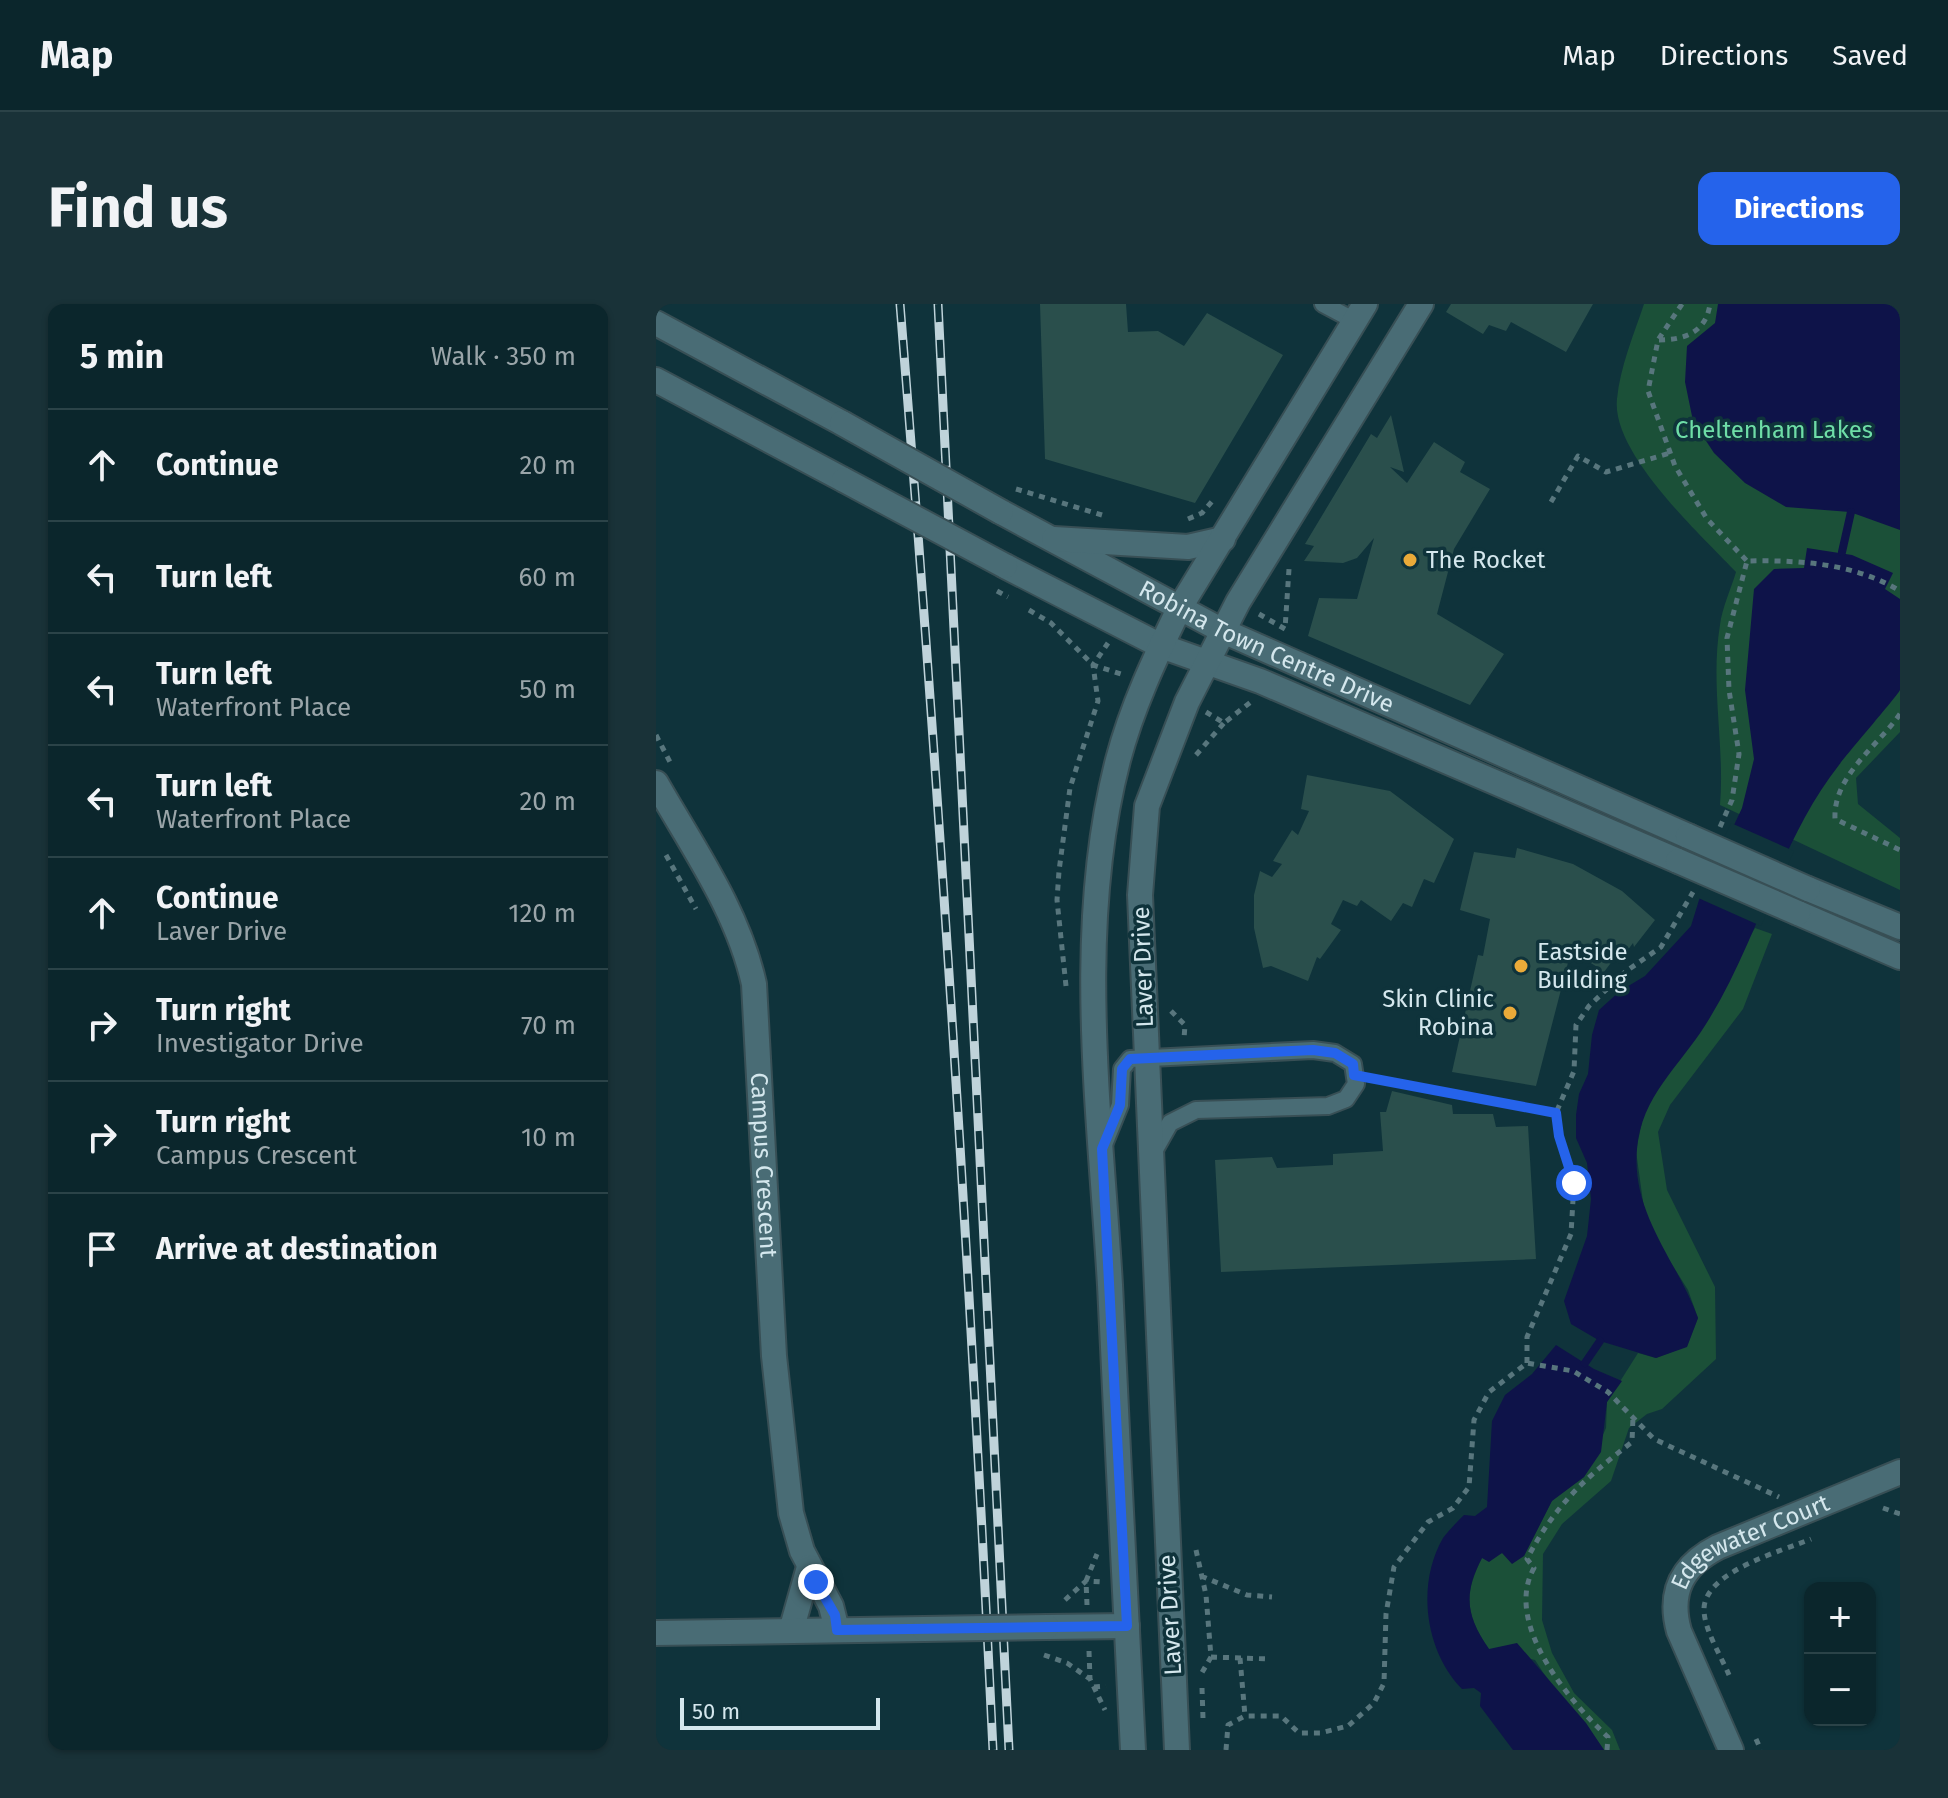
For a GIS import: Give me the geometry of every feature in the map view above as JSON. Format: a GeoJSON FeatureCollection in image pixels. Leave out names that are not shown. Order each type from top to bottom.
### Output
{"type":"FeatureCollection","features":[{"type":"Feature","properties":{"kind":"street","name":"Laver Drive"},"geometry":{"type":"LineString","coordinates":[[1177,1750],[1146,1057],[1140,895],[1143,833],[1157,774],[1206,662],[1421,304]]}},
{"type":"Feature","properties":{"kind":"street","name":"Laver Drive"},"geometry":{"type":"LineString","coordinates":[[1133,1750],[1102,1149],[1095,914],[1104,827],[1129,723],[1179,609],[1360,313]]}},
{"type":"Feature","properties":{"kind":"street","name":"Robina Town Centre Drive"},"geometry":{"type":"LineString","coordinates":[[656,323],[1048,539],[1223,631],[1900,927]]}},
{"type":"Feature","properties":{"kind":"street","name":"Robina Town Centre Drive"},"geometry":{"type":"LineString","coordinates":[[656,380],[1161,646],[1425,751],[1900,957]]}},
{"type":"Feature","properties":{"kind":"street"},"geometry":{"type":"LineString","coordinates":[[1048,539],[1188,547],[1223,539]]}},
{"type":"Feature","properties":{"kind":"street","name":"Campus Crescent"},"geometry":{"type":"LineString","coordinates":[[656,783],[728,909],[741,936],[754,984],[776,1381],[791,1513],[809,1567],[831,1606],[837,1630]]}},
{"type":"Feature","properties":{"kind":"street","name":"Edgewater Court"},"geometry":{"type":"LineString","coordinates":[[1731,1750],[1679,1631],[1673,1611],[1679,1582],[1701,1556],[1900,1472]]}},
{"type":"Feature","properties":{"kind":"street"},"geometry":{"type":"LineString","coordinates":[[791,1631],[809,1567]]}},
{"type":"Feature","properties":{"kind":"street"},"geometry":{"type":"LineString","coordinates":[[656,1633],[924,1629],[1052,1616],[1127,1626]]}},
{"type":"Feature","properties":{"kind":"lane"},"geometry":{"type":"LineString","coordinates":[[1323,304],[1360,313]]}},
{"type":"Feature","properties":{"kind":"lane"},"geometry":{"type":"LineString","coordinates":[[1102,1149],[1120,1105],[1122,1069],[1130,1059],[1313,1050],[1335,1053],[1353,1064],[1356,1084],[1346,1099],[1328,1106],[1196,1110],[1170,1123],[1150,1158]]}},
{"type":"Feature","properties":{"kind":"path"},"geometry":{"type":"LineString","coordinates":[[1682,304],[1658,340],[1648,391],[1670,453],[1707,519],[1747,561],[1817,563],[1860,572],[1900,591]]}},
{"type":"Feature","properties":{"kind":"path"},"geometry":{"type":"LineString","coordinates":[[1658,340],[1674,340],[1697,331],[1708,315],[1710,304]]}},
{"type":"Feature","properties":{"kind":"path"},"geometry":{"type":"LineString","coordinates":[[1551,502],[1578,456],[1606,472],[1670,453]]}},
{"type":"Feature","properties":{"kind":"path"},"geometry":{"type":"LineString","coordinates":[[1013,488],[1110,517]]}},
{"type":"Feature","properties":{"kind":"path"},"geometry":{"type":"LineString","coordinates":[[1180,523],[1202,513],[1218,495]]}},
{"type":"Feature","properties":{"kind":"path"},"geometry":{"type":"LineString","coordinates":[[1715,839],[1732,800],[1739,754],[1729,690],[1727,638],[1747,561]]}},
{"type":"Feature","properties":{"kind":"path"},"geometry":{"type":"LineString","coordinates":[[1900,714],[1842,784],[1834,804],[1835,819],[1900,850]]}},
{"type":"Feature","properties":{"kind":"path"},"geometry":{"type":"LineString","coordinates":[[663,850],[699,915]]}},
{"type":"Feature","properties":{"kind":"path"},"geometry":{"type":"LineString","coordinates":[[1527,1363],[1527,1337],[1571,1234],[1574,1183],[1559,1136],[1556,1113],[1574,1071],[1576,1025],[1589,1006],[1625,972],[1661,947],[1699,878]]}},
{"type":"Feature","properties":{"kind":"path"},"geometry":{"type":"LineString","coordinates":[[1354,1075],[1556,1113]]}},
{"type":"Feature","properties":{"kind":"path"},"geometry":{"type":"LineString","coordinates":[[1226,1750],[1228,1725],[1245,1716],[1281,1716],[1299,1733],[1320,1733],[1348,1726],[1374,1703],[1384,1683],[1386,1614],[1394,1567],[1428,1522],[1453,1508],[1469,1487],[1474,1420],[1489,1392],[1527,1363],[1573,1371],[1608,1392],[1654,1439],[1806,1511]]}},
{"type":"Feature","properties":{"kind":"path"},"geometry":{"type":"LineString","coordinates":[[1607,1750],[1608,1737],[1575,1706],[1530,1630],[1525,1583],[1534,1568],[1527,1559],[1546,1521],[1589,1475],[1632,1442],[1633,1416]]}},
{"type":"Feature","properties":{"kind":"path"},"geometry":{"type":"LineString","coordinates":[[1873,1513],[1886,1507],[1900,1514]]}},
{"type":"Feature","properties":{"kind":"path"},"geometry":{"type":"LineString","coordinates":[[1730,1678],[1706,1621],[1705,1599],[1711,1588],[1734,1572],[1817,1536]]}},
{"type":"Feature","properties":{"kind":"path"},"geometry":{"type":"LineString","coordinates":[[1201,1575],[1212,1583],[1247,1595],[1272,1597]]}},
{"type":"Feature","properties":{"kind":"path"},"geometry":{"type":"LineString","coordinates":[[1052,1616],[1086,1581]]}},
{"type":"Feature","properties":{"kind":"path"},"geometry":{"type":"LineString","coordinates":[[1043,1654],[1067,1663],[1090,1679]]}},
{"type":"Feature","properties":{"kind":"path"},"geometry":{"type":"LineString","coordinates":[[1211,1657],[1270,1659]]}},
{"type":"Feature","properties":{"kind":"path"},"geometry":{"type":"LineString","coordinates":[[1240,1658],[1245,1716]]}},
{"type":"Feature","properties":{"kind":"path"},"geometry":{"type":"LineString","coordinates":[[1754,1735],[1761,1750]]}},
{"type":"Feature","properties":{"kind":"green space","name":"Cheltenham Lakes"},"geometry":{"type":"Polygon","coordinates":[[[1644,304],[1900,304],[1900,732],[1856,778],[1858,804],[1900,838],[1900,890],[1720,805],[1717,648],[1723,612],[1736,572],[1661,492],[1628,444],[1619,420],[1617,399],[1621,375],[1644,304]]]}},
{"type":"Feature","properties":{"kind":"green space"},"geometry":{"type":"Polygon","coordinates":[[[1755,928],[1772,934],[1743,1009],[1670,1105],[1658,1132],[1667,1190],[1715,1287],[1716,1359],[1662,1409],[1647,1414],[1629,1428],[1611,1481],[1562,1524],[1543,1554],[1542,1620],[1552,1653],[1574,1693],[1612,1730],[1620,1750],[1604,1750],[1535,1660],[1489,1649],[1472,1615],[1472,1583],[1482,1558],[1502,1553],[1524,1556],[1552,1500],[1584,1477],[1606,1428],[1607,1402],[1638,1353],[1656,1358],[1687,1346],[1698,1318],[1688,1290],[1661,1247],[1644,1209],[1636,1151],[1644,1112],[1755,928]]]}},
{"type":"Feature","properties":{"kind":"shaded area"},"geometry":{"type":"Polygon","coordinates":[[[1718,304],[1900,304],[1900,530],[1850,512],[1786,507],[1745,483],[1714,453],[1693,421],[1685,382],[1687,346],[1715,323],[1718,304]]]}},
{"type":"Feature","properties":{"kind":"shaded area"},"geometry":{"type":"Polygon","coordinates":[[[1807,548],[1852,555],[1893,573],[1885,589],[1900,599],[1900,690],[1818,795],[1784,859],[1724,992],[1696,1039],[1663,1082],[1646,1113],[1637,1149],[1641,1195],[1648,1216],[1698,1318],[1687,1347],[1656,1358],[1600,1341],[1571,1324],[1564,1301],[1587,1236],[1591,1199],[1587,1163],[1576,1138],[1579,1094],[1588,1074],[1592,1035],[1599,1010],[1620,991],[1645,976],[1691,926],[1699,900],[1742,808],[1754,759],[1745,690],[1754,589],[1774,569],[1804,568],[1807,548]]]}},
{"type":"Feature","properties":{"kind":"shaded area"},"geometry":{"type":"Polygon","coordinates":[[[1556,1345],[1594,1369],[1622,1381],[1607,1402],[1601,1452],[1584,1477],[1552,1501],[1524,1556],[1512,1564],[1502,1553],[1489,1562],[1482,1558],[1472,1583],[1470,1605],[1476,1626],[1489,1649],[1517,1643],[1586,1723],[1604,1750],[1513,1750],[1480,1706],[1481,1693],[1474,1688],[1462,1689],[1449,1674],[1428,1617],[1429,1576],[1443,1538],[1464,1515],[1475,1516],[1487,1507],[1492,1421],[1505,1395],[1532,1374],[1556,1345]]]}},
{"type":"Feature","properties":{"kind":"pier"},"geometry":{"type":"Polygon","coordinates":[[[1731,823],[1794,851],[1761,926],[1696,897],[1731,823]]]}},
{"type":"Feature","properties":{"kind":"building"},"geometry":{"type":"Polygon","coordinates":[[[1040,304],[1126,304],[1128,332],[1158,331],[1184,346],[1207,313],[1283,355],[1195,503],[1045,459],[1040,304]]]}},
{"type":"Feature","properties":{"kind":"building"},"geometry":{"type":"Polygon","coordinates":[[[1451,304],[1593,304],[1566,352],[1511,322],[1506,331],[1489,325],[1483,334],[1446,312],[1451,304]]]}},
{"type":"Feature","properties":{"kind":"building","name":"The Rocket"},"geometry":{"type":"Polygon","coordinates":[[[1391,415],[1404,472],[1390,467],[1407,483],[1434,442],[1465,462],[1460,472],[1490,489],[1454,549],[1437,614],[1504,654],[1470,705],[1308,636],[1319,598],[1357,599],[1374,538],[1357,558],[1343,563],[1304,561],[1314,546],[1305,544],[1371,434],[1377,438],[1391,415]]]}},
{"type":"Feature","properties":{"kind":"building"},"geometry":{"type":"Polygon","coordinates":[[[1307,775],[1390,791],[1454,839],[1434,883],[1424,879],[1412,907],[1403,903],[1391,921],[1361,900],[1357,906],[1343,900],[1331,924],[1341,930],[1320,959],[1317,957],[1308,981],[1271,966],[1263,968],[1254,928],[1254,895],[1260,871],[1272,877],[1282,864],[1273,861],[1292,830],[1298,835],[1309,811],[1301,809],[1307,775]]]}},
{"type":"Feature","properties":{"kind":"building","name":"Eastside Building"},"geometry":{"type":"Polygon","coordinates":[[[1517,848],[1573,864],[1622,891],[1655,920],[1634,947],[1633,943],[1618,963],[1616,956],[1601,976],[1599,968],[1571,951],[1536,1086],[1452,1072],[1478,955],[1483,956],[1490,919],[1460,910],[1474,852],[1515,858],[1517,848]]]}},
{"type":"Feature","properties":{"kind":"building"},"geometry":{"type":"Polygon","coordinates":[[[1392,1091],[1452,1105],[1453,1114],[1493,1114],[1496,1127],[1528,1126],[1536,1259],[1221,1272],[1215,1160],[1272,1157],[1277,1168],[1333,1165],[1333,1154],[1383,1151],[1380,1112],[1386,1112],[1392,1091]]]}},
{"type":"Feature","properties":{"kind":"waterway"},"geometry":{"type":"LineString","coordinates":[[1842,552],[1851,512]]}},
{"type":"Feature","properties":{"kind":"waterway"},"geometry":{"type":"LineString","coordinates":[[1585,1363],[1600,1341]]}},
{"type":"Feature","properties":{"kind":"railway"},"geometry":{"type":"LineString","coordinates":[[900,304],[952,1027],[993,1750]]}},
{"type":"Feature","properties":{"kind":"railway"},"geometry":{"type":"LineString","coordinates":[[938,304],[1009,1750]]}},
{"type":"Feature","properties":{"kind":"place","name":"The Rocket"},"geometry":{"type":"Point","coordinates":[1410,560]}},
{"type":"Feature","properties":{"kind":"place","name":"Eastside Building"},"geometry":{"type":"Point","coordinates":[1521,966]}},
{"type":"Feature","properties":{"kind":"place","name":"Skin Clinic Robina"},"geometry":{"type":"Point","coordinates":[1510,1013]}},
{"type":"Feature","properties":{"kind":"route"},"geometry":{"type":"LineString","coordinates":[[816,1582],[835,1615],[837,1630],[1127,1626],[1102,1149],[1120,1105],[1122,1069],[1130,1059],[1313,1050],[1335,1053],[1353,1064],[1354,1075],[1556,1113],[1559,1136],[1574,1183]]}}]}
